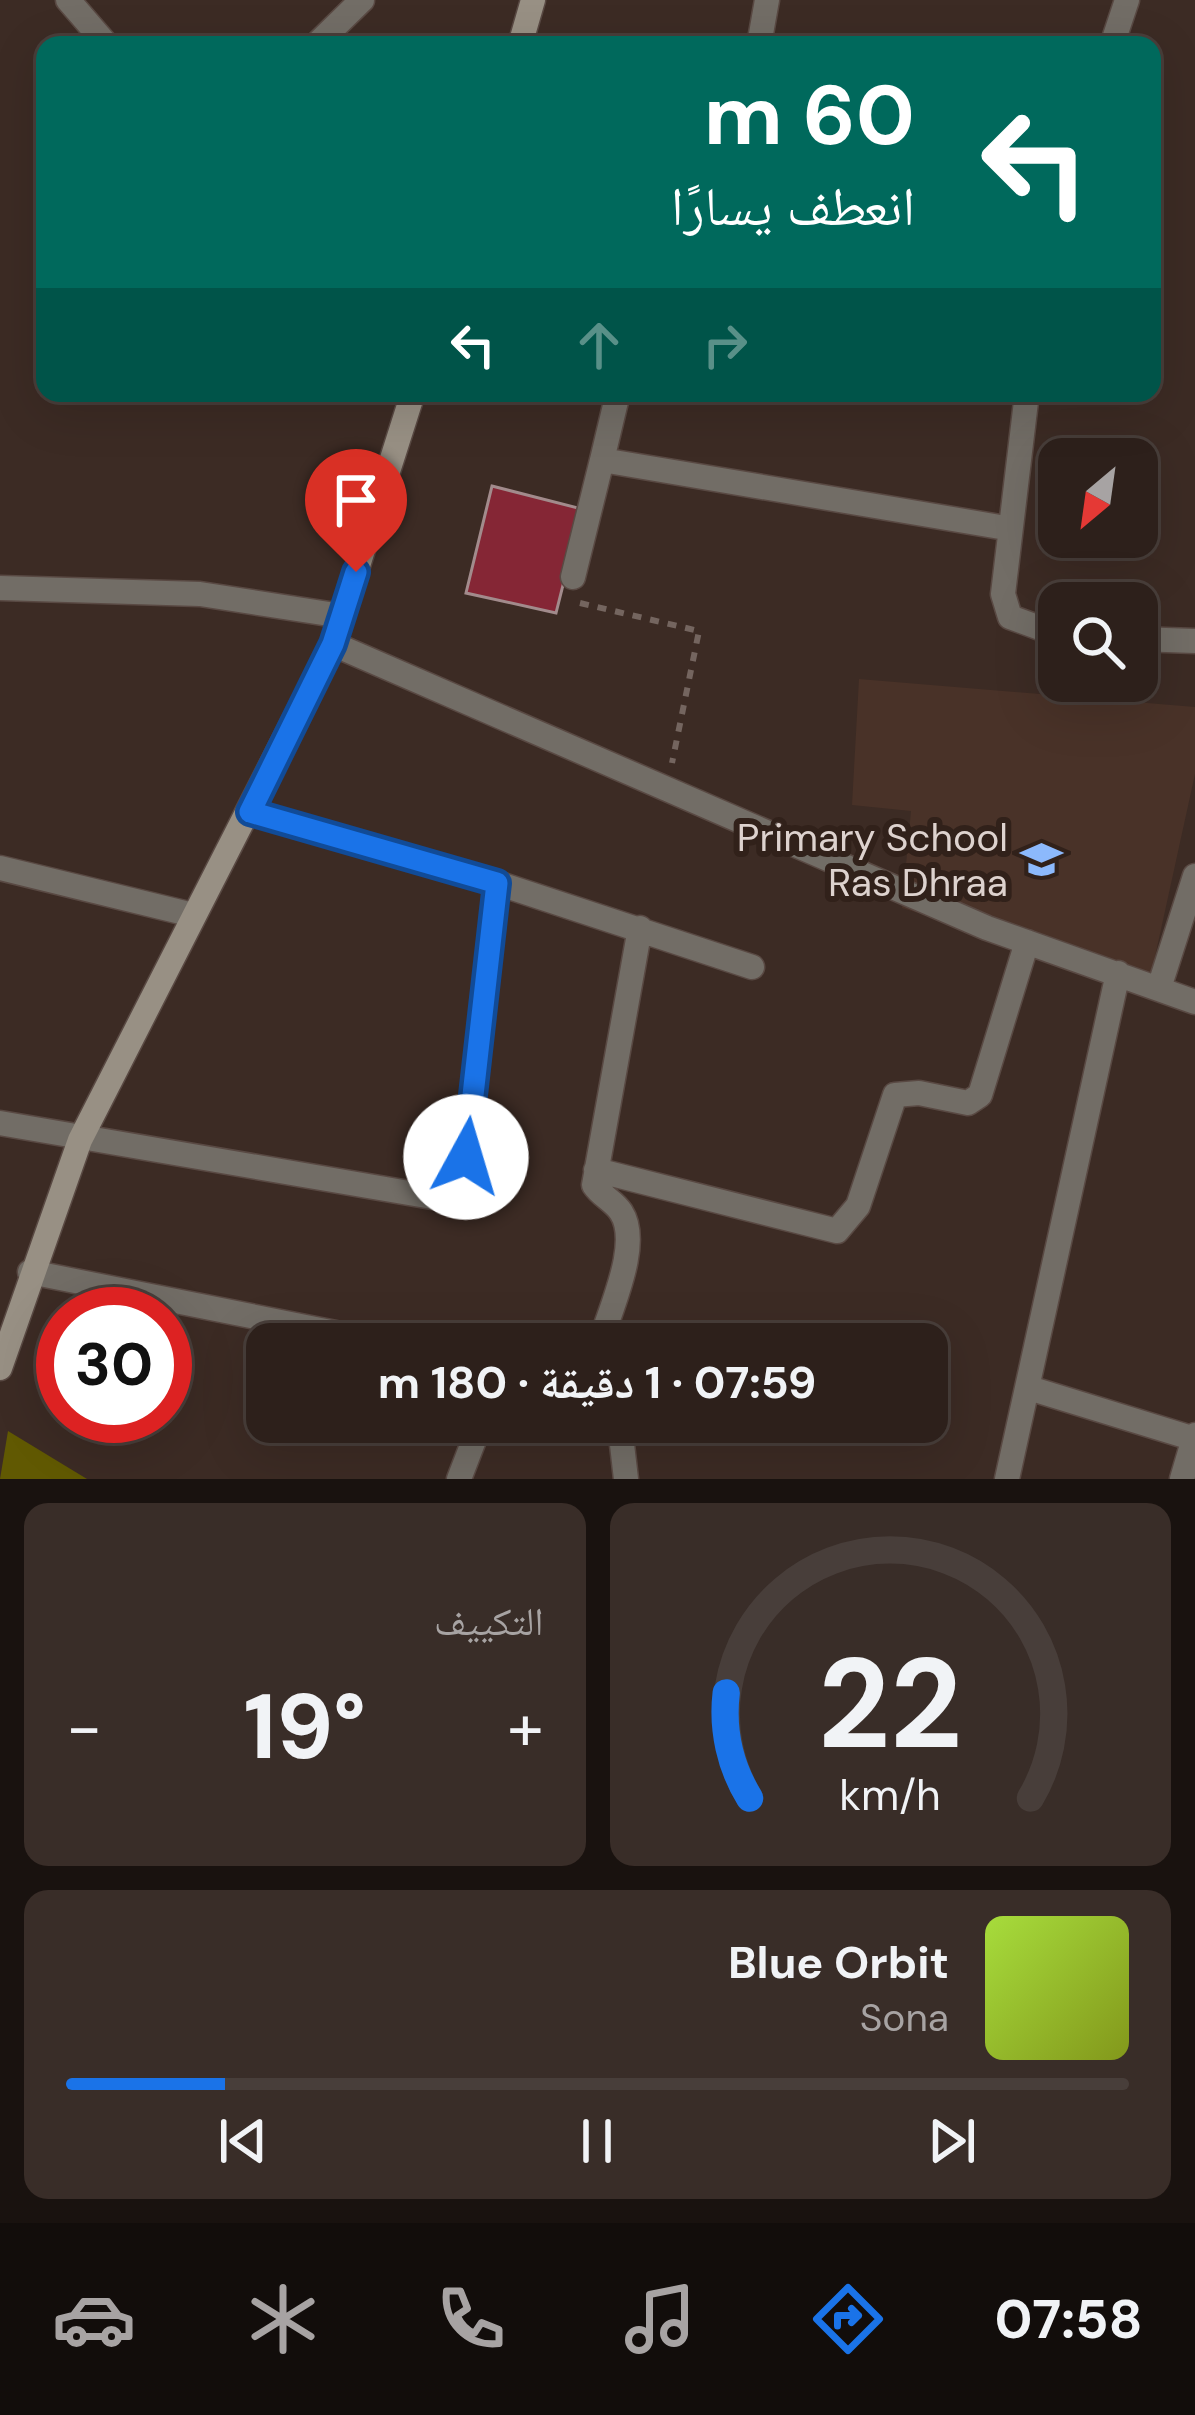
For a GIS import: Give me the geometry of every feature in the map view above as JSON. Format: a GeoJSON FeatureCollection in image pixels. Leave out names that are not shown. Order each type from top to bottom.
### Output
{"type":"FeatureCollection","features":[{"type":"Feature","properties":{"kind":"street"},"geometry":{"type":"LineString","coordinates":[[68,0],[99,36]]}},
{"type":"Feature","properties":{"kind":"street"},"geometry":{"type":"LineString","coordinates":[[325,36],[362,0]]}},
{"type":"Feature","properties":{"kind":"street"},"geometry":{"type":"LineString","coordinates":[[523,36],[533,0]]}},
{"type":"Feature","properties":{"kind":"street"},"geometry":{"type":"LineString","coordinates":[[761,36],[767,0]]}},
{"type":"Feature","properties":{"kind":"street"},"geometry":{"type":"LineString","coordinates":[[1115,36],[1127,0]]}},
{"type":"Feature","properties":{"kind":"street"},"geometry":{"type":"LineString","coordinates":[[0,1368],[6,1323],[80,1140],[333,644],[410,402]]}},
{"type":"Feature","properties":{"kind":"street"},"geometry":{"type":"LineString","coordinates":[[573,578],[616,402]]}},
{"type":"Feature","properties":{"kind":"street"},"geometry":{"type":"LineString","coordinates":[[1026,402],[1006,528],[1003,594],[1010,617],[1038,627]]}},
{"type":"Feature","properties":{"kind":"street"},"geometry":{"type":"LineString","coordinates":[[602,460],[1006,528]]}},
{"type":"Feature","properties":{"kind":"street"},"geometry":{"type":"LineString","coordinates":[[0,589],[200,594],[342,616]]}},
{"type":"Feature","properties":{"kind":"street"},"geometry":{"type":"LineString","coordinates":[[1158,640],[1195,641]]}},
{"type":"Feature","properties":{"kind":"street"},"geometry":{"type":"LineString","coordinates":[[333,644],[1027,942],[1195,1001]]}},
{"type":"Feature","properties":{"kind":"street"},"geometry":{"type":"LineString","coordinates":[[250,812],[497,883],[752,967]]}},
{"type":"Feature","properties":{"kind":"street"},"geometry":{"type":"LineString","coordinates":[[0,868],[193,915]]}},
{"type":"Feature","properties":{"kind":"street"},"geometry":{"type":"LineString","coordinates":[[1159,988],[1195,876]]}},
{"type":"Feature","properties":{"kind":"street"},"geometry":{"type":"LineString","coordinates":[[0,1123],[444,1198],[459,1187],[466,1157],[497,883]]}},
{"type":"Feature","properties":{"kind":"street"},"geometry":{"type":"LineString","coordinates":[[606,1323],[626,1253],[627,1227],[622,1213],[594,1185],[640,928]]}},
{"type":"Feature","properties":{"kind":"street"},"geometry":{"type":"LineString","coordinates":[[596,1170],[837,1231],[858,1206],[895,1095],[919,1093],[968,1103],[980,1095],[1027,942]]}},
{"type":"Feature","properties":{"kind":"street"},"geometry":{"type":"LineString","coordinates":[[1007,1479],[1118,974]]}},
{"type":"Feature","properties":{"kind":"street"},"geometry":{"type":"LineString","coordinates":[[29,1272],[285,1323]]}},
{"type":"Feature","properties":{"kind":"street"},"geometry":{"type":"LineString","coordinates":[[1028,1388],[1194,1438],[1182,1479]]}},
{"type":"Feature","properties":{"kind":"street"},"geometry":{"type":"LineString","coordinates":[[459,1479],[473,1443]]}},
{"type":"Feature","properties":{"kind":"street"},"geometry":{"type":"LineString","coordinates":[[624,1443],[633,1477]]}},
{"type":"Feature","properties":{"kind":"path"},"geometry":{"type":"LineString","coordinates":[[573,578],[567,599],[699,631],[667,790]]}},
{"type":"Feature","properties":{"kind":"shaded area","name":"Primary School Ras Dhraa"},"geometry":{"type":"Polygon","coordinates":[[[859,679],[1038,694],[1038,702],[1195,707],[1195,774],[1149,984],[902,908],[911,811],[852,805],[859,679]]]}},
{"type":"Feature","properties":{"kind":"shaded area"},"geometry":{"type":"Polygon","coordinates":[[[8,1431],[87,1479],[0,1479],[8,1431]]]}},
{"type":"Feature","properties":{"kind":"building"},"geometry":{"type":"Polygon","coordinates":[[[492,486],[582,509],[556,613],[466,593],[492,486]]]}},
{"type":"Feature","properties":{"kind":"place","name":"Primary School Ras Dhraa"},"geometry":{"type":"Point","coordinates":[1042,859]}},
{"type":"Feature","properties":{"kind":"route"},"geometry":{"type":"LineString","coordinates":[[356,572],[333,644],[250,812],[497,883],[466,1157]]}}]}
